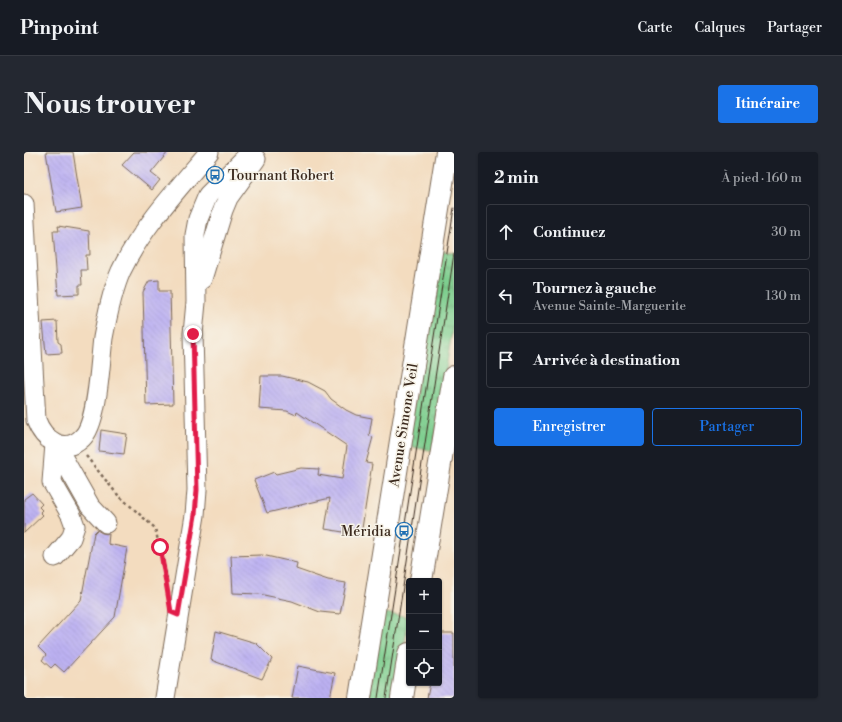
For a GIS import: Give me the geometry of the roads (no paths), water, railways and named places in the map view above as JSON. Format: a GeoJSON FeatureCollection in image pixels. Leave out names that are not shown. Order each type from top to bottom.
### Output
{"type":"FeatureCollection","features":[{"type":"Feature","properties":{"kind":"main road","name":"Avenue Simone Veil"},"geometry":{"type":"LineString","coordinates":[[360,698],[446,209],[447,152]]}},
{"type":"Feature","properties":{"kind":"main road"},"geometry":{"type":"LineString","coordinates":[[421,578],[454,376]]}},
{"type":"Feature","properties":{"kind":"main road"},"geometry":{"type":"LineString","coordinates":[[402,698],[406,673]]}},
{"type":"Feature","properties":{"kind":"street"},"geometry":{"type":"LineString","coordinates":[[56,444],[69,445],[75,443],[82,438],[91,423],[104,337],[114,294],[121,272],[134,248],[154,220],[209,152]]}},
{"type":"Feature","properties":{"kind":"street"},"geometry":{"type":"LineString","coordinates":[[204,237],[198,219],[208,195],[251,152]]}},
{"type":"Feature","properties":{"kind":"street"},"geometry":{"type":"LineString","coordinates":[[165,698],[195,515],[197,490],[193,334],[204,237],[259,152]]}},
{"type":"Feature","properties":{"kind":"street"},"geometry":{"type":"LineString","coordinates":[[24,204],[36,420],[44,435],[56,444],[90,506],[106,523]]}},
{"type":"Feature","properties":{"kind":"street"},"geometry":{"type":"LineString","coordinates":[[55,557],[71,538],[75,526],[71,515],[52,482],[56,444]]}},
{"type":"Feature","properties":{"kind":"tram line"},"geometry":{"type":"LineString","coordinates":[[378,698],[454,208]]}},
{"type":"Feature","properties":{"kind":"tram line"},"geometry":{"type":"LineString","coordinates":[[386,698],[454,254]]}},
{"type":"Feature","properties":{"kind":"place","name":"Tournant Robert"},"geometry":{"type":"Point","coordinates":[215,175]}},
{"type":"Feature","properties":{"kind":"place","name":"Méridia"},"geometry":{"type":"Point","coordinates":[404,531]}}]}
